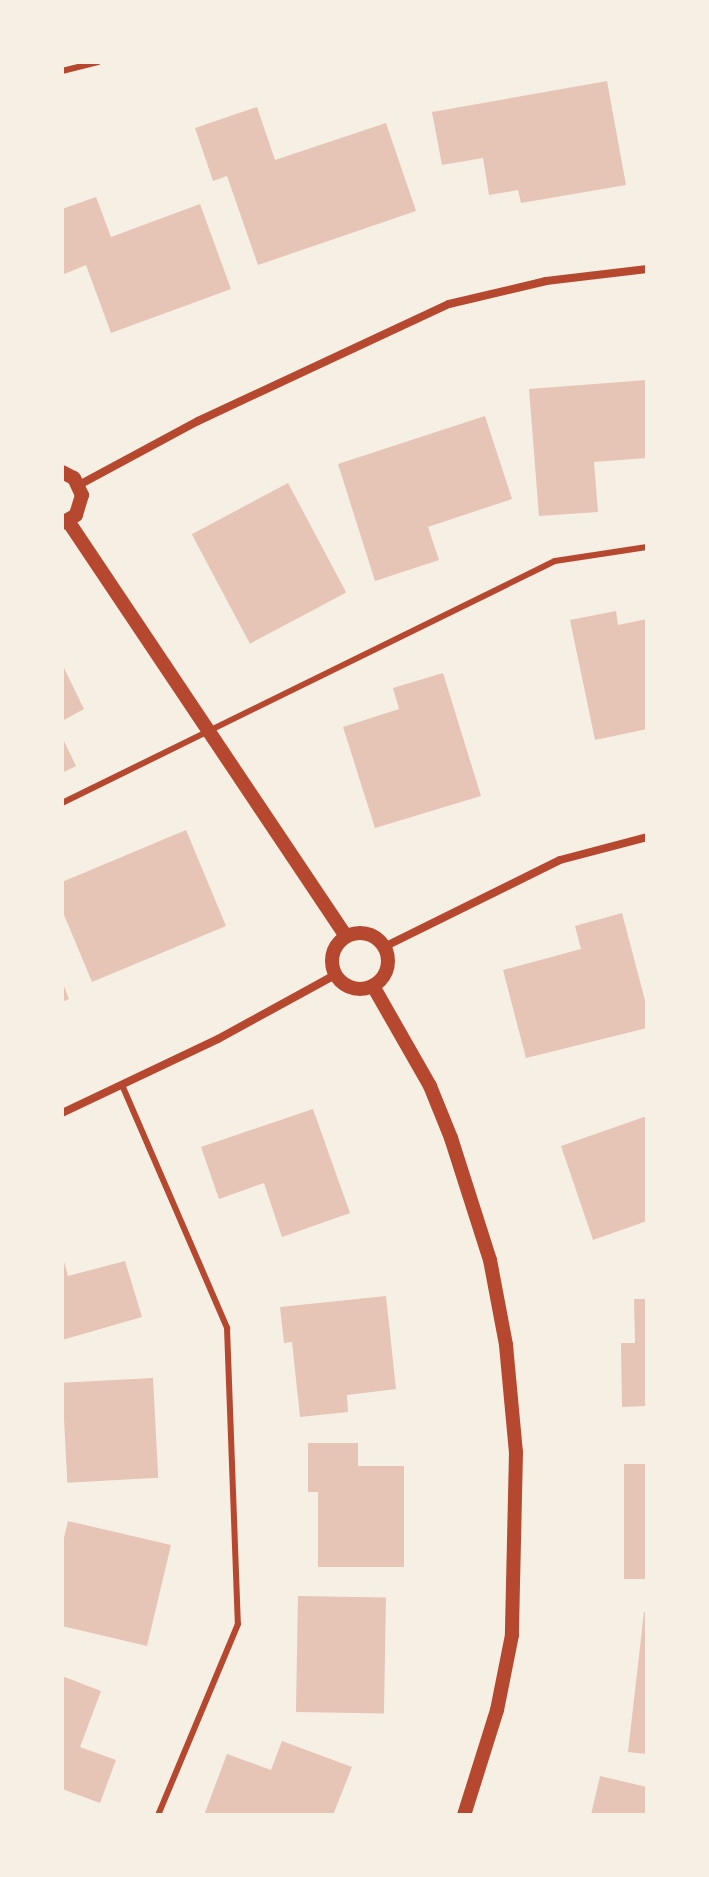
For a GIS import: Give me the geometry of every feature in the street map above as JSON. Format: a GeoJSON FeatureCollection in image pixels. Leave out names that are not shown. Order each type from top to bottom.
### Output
{"type":"FeatureCollection","features":[{"type":"Feature","properties":{"kind":"street"},"geometry":{"type":"LineString","coordinates":[[79,485],[198,421],[449,304],[546,281],[647,269]]}},
{"type":"Feature","properties":{"kind":"street"},"geometry":{"type":"LineString","coordinates":[[62,472],[79,485],[81,506],[65,522],[206,735],[346,936]]}},
{"type":"Feature","properties":{"kind":"street"},"geometry":{"type":"LineString","coordinates":[[384,947],[560,860],[647,837]]}},
{"type":"Feature","properties":{"kind":"street"},"geometry":{"type":"LineString","coordinates":[[367,934],[384,947],[386,973],[373,986],[348,986],[335,975],[332,953],[346,936],[367,934]]}},
{"type":"Feature","properties":{"kind":"street"},"geometry":{"type":"LineString","coordinates":[[62,1113],[335,975]]}},
{"type":"Feature","properties":{"kind":"street"},"geometry":{"type":"LineString","coordinates":[[373,986],[430,1086],[451,1138],[490,1260],[506,1345],[516,1452],[512,1635],[497,1710],[464,1815]]}},
{"type":"Feature","properties":{"kind":"lane"},"geometry":{"type":"LineString","coordinates":[[62,71],[98,62]]}},
{"type":"Feature","properties":{"kind":"lane"},"geometry":{"type":"LineString","coordinates":[[62,803],[206,735],[555,561],[647,547]]}},
{"type":"Feature","properties":{"kind":"lane"},"geometry":{"type":"LineString","coordinates":[[122,1085],[227,1328],[238,1624],[158,1815]]}},
{"type":"Feature","properties":{"kind":"building"},"geometry":{"type":"Polygon","coordinates":[[[607,81],[626,185],[521,203],[518,190],[489,195],[483,158],[442,165],[432,112],[607,81]]]}},
{"type":"Feature","properties":{"kind":"building"},"geometry":{"type":"Polygon","coordinates":[[[257,107],[275,160],[386,123],[416,211],[258,265],[227,176],[213,181],[195,128],[257,107]]]}},
{"type":"Feature","properties":{"kind":"building"},"geometry":{"type":"Polygon","coordinates":[[[96,197],[111,237],[200,204],[231,289],[111,333],[86,265],[62,275],[62,209],[96,197]]]}},
{"type":"Feature","properties":{"kind":"building"},"geometry":{"type":"Polygon","coordinates":[[[647,380],[647,458],[594,462],[598,512],[539,516],[529,389],[647,380]]]}},
{"type":"Feature","properties":{"kind":"building"},"geometry":{"type":"Polygon","coordinates":[[[485,416],[512,499],[428,527],[439,560],[375,581],[338,464],[485,416]]]}},
{"type":"Feature","properties":{"kind":"building"},"geometry":{"type":"Polygon","coordinates":[[[288,483],[346,592],[250,644],[192,534],[288,483]]]}},
{"type":"Feature","properties":{"kind":"building"},"geometry":{"type":"Polygon","coordinates":[[[616,611],[618,625],[647,619],[647,729],[595,740],[570,620],[616,611]]]}},
{"type":"Feature","properties":{"kind":"building"},"geometry":{"type":"Polygon","coordinates":[[[62,664],[84,709],[62,721],[62,664]]]}},
{"type":"Feature","properties":{"kind":"building"},"geometry":{"type":"Polygon","coordinates":[[[443,673],[481,796],[375,828],[343,727],[399,709],[393,688],[443,673]]]}},
{"type":"Feature","properties":{"kind":"building"},"geometry":{"type":"Polygon","coordinates":[[[62,737],[76,766],[62,773],[62,737]]]}},
{"type":"Feature","properties":{"kind":"building"},"geometry":{"type":"Polygon","coordinates":[[[186,830],[226,926],[92,982],[62,910],[62,882],[186,830]]]}},
{"type":"Feature","properties":{"kind":"building"},"geometry":{"type":"Polygon","coordinates":[[[622,913],[647,1008],[647,1028],[526,1058],[503,970],[581,949],[575,926],[622,913]]]}},
{"type":"Feature","properties":{"kind":"building"},"geometry":{"type":"Polygon","coordinates":[[[62,981],[69,999],[62,1002],[62,981]]]}},
{"type":"Feature","properties":{"kind":"building"},"geometry":{"type":"Polygon","coordinates":[[[313,1109],[350,1213],[282,1237],[264,1183],[219,1199],[201,1147],[313,1109]]]}},
{"type":"Feature","properties":{"kind":"building"},"geometry":{"type":"Polygon","coordinates":[[[647,1116],[647,1221],[593,1240],[561,1146],[647,1116]]]}},
{"type":"Feature","properties":{"kind":"building"},"geometry":{"type":"Polygon","coordinates":[[[63,1258],[68,1276],[125,1261],[142,1317],[62,1340],[63,1258]]]}},
{"type":"Feature","properties":{"kind":"building"},"geometry":{"type":"Polygon","coordinates":[[[386,1296],[396,1389],[347,1395],[348,1412],[300,1417],[292,1342],[284,1343],[280,1307],[386,1296]]]}},
{"type":"Feature","properties":{"kind":"building"},"geometry":{"type":"Polygon","coordinates":[[[634,1299],[647,1299],[647,1406],[622,1407],[621,1343],[635,1343],[634,1299]]]}},
{"type":"Feature","properties":{"kind":"building"},"geometry":{"type":"Polygon","coordinates":[[[153,1378],[158,1478],[67,1483],[62,1383],[153,1378]]]}},
{"type":"Feature","properties":{"kind":"building"},"geometry":{"type":"Polygon","coordinates":[[[308,1443],[358,1443],[358,1466],[404,1466],[404,1567],[318,1567],[318,1492],[308,1492],[308,1443]]]}},
{"type":"Feature","properties":{"kind":"building"},"geometry":{"type":"Polygon","coordinates":[[[624,1464],[647,1464],[647,1579],[624,1579],[624,1464]]]}},
{"type":"Feature","properties":{"kind":"building"},"geometry":{"type":"Polygon","coordinates":[[[68,1521],[171,1545],[147,1646],[62,1626],[62,1546],[68,1521]]]}},
{"type":"Feature","properties":{"kind":"building"},"geometry":{"type":"Polygon","coordinates":[[[298,1596],[386,1598],[384,1714],[296,1712],[298,1596]]]}},
{"type":"Feature","properties":{"kind":"building"},"geometry":{"type":"Polygon","coordinates":[[[644,1612],[647,1613],[647,1754],[628,1752],[644,1612]]]}},
{"type":"Feature","properties":{"kind":"building"},"geometry":{"type":"Polygon","coordinates":[[[62,1676],[101,1691],[80,1747],[116,1760],[100,1803],[62,1789],[62,1676]]]}},
{"type":"Feature","properties":{"kind":"building"},"geometry":{"type":"Polygon","coordinates":[[[282,1741],[352,1767],[333,1815],[204,1815],[227,1754],[271,1770],[282,1741]]]}},
{"type":"Feature","properties":{"kind":"building"},"geometry":{"type":"Polygon","coordinates":[[[600,1776],[647,1787],[647,1815],[591,1815],[600,1776]]]}}]}
